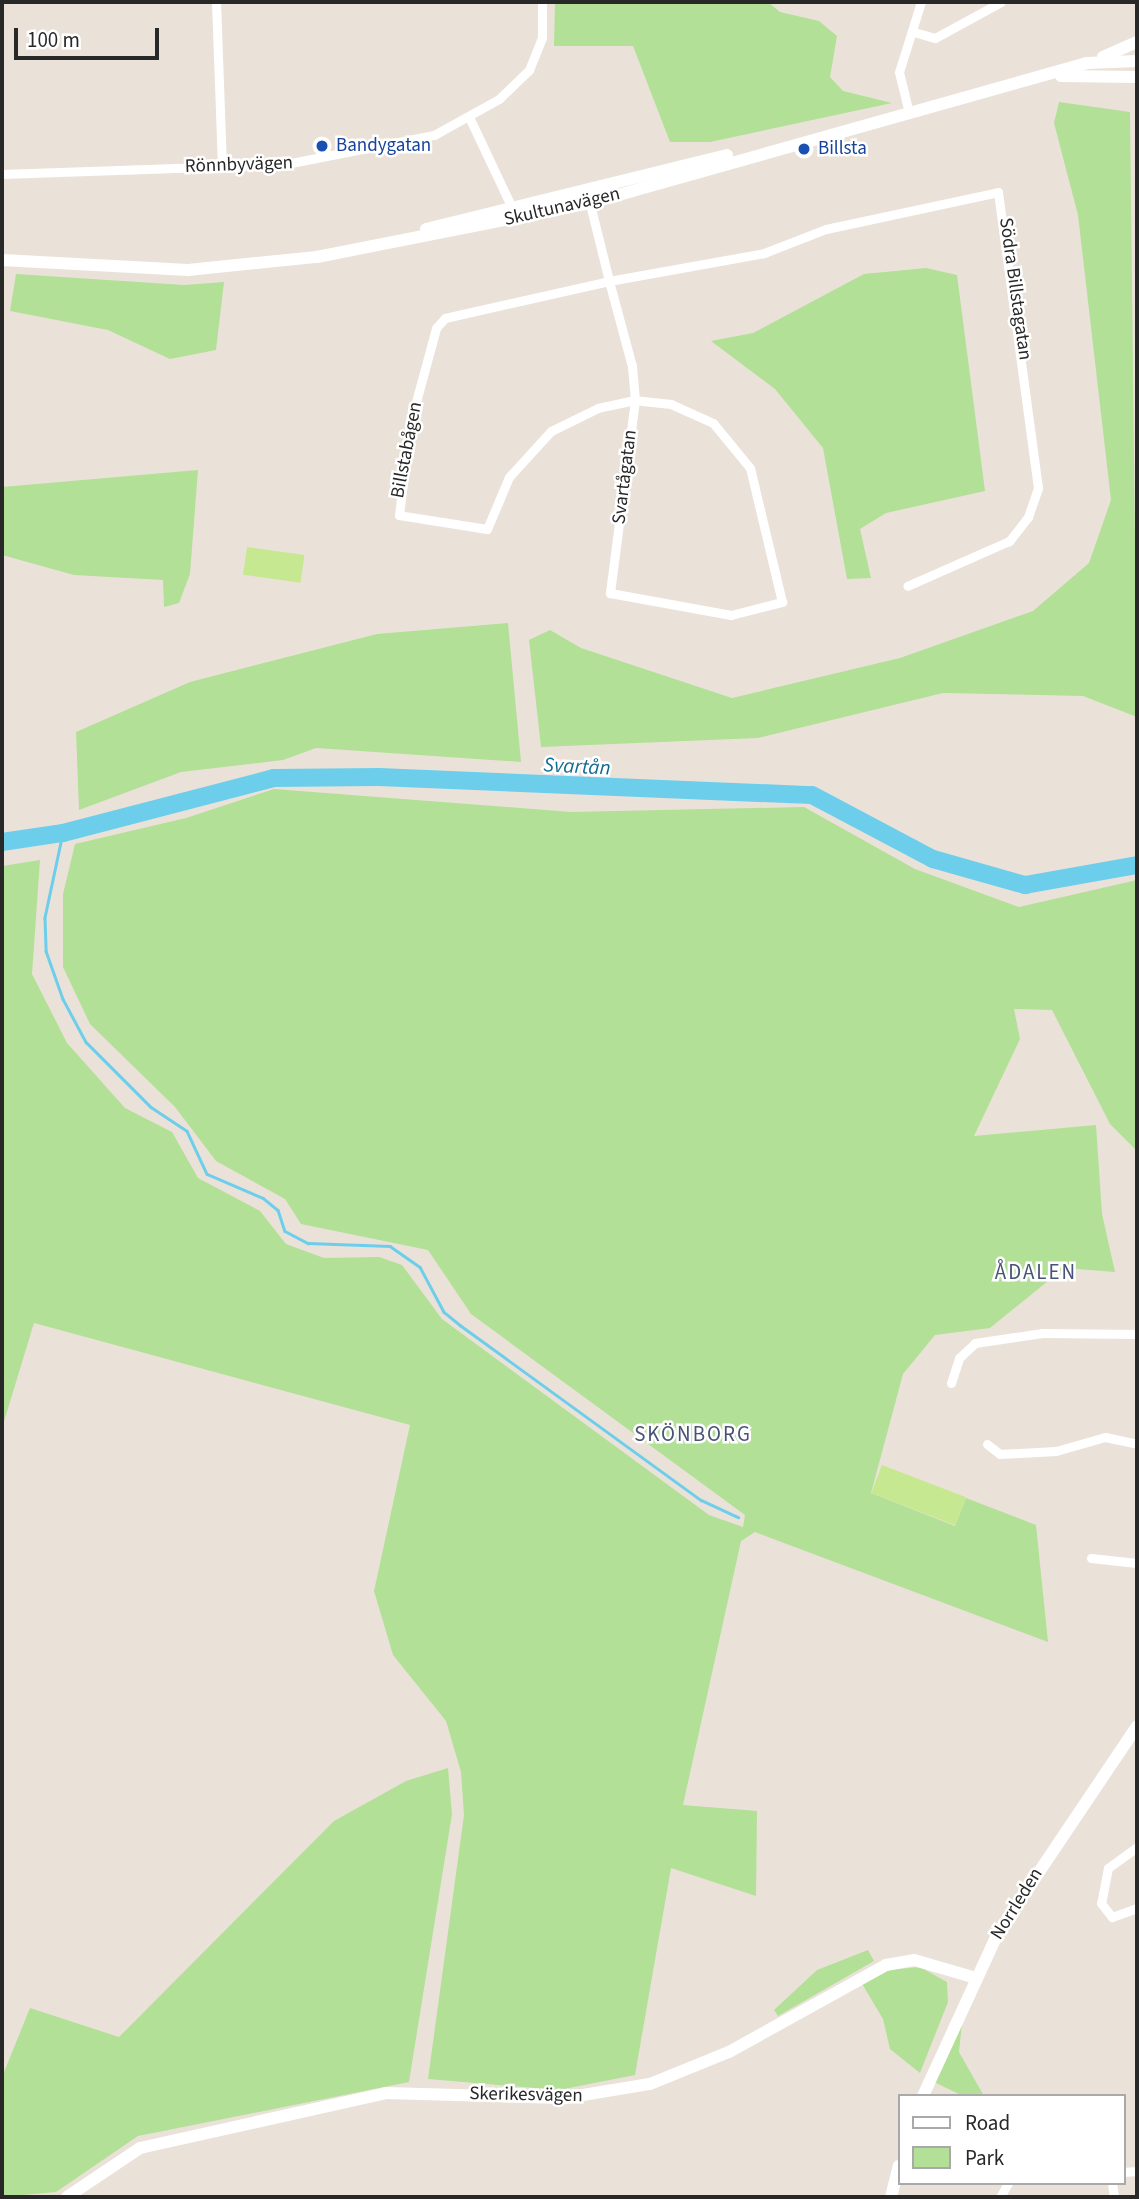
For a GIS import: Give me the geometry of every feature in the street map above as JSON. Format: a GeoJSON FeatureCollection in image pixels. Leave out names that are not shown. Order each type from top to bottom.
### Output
{"type":"FeatureCollection","features":[{"type":"Feature","properties":{"kind":"main road"},"geometry":{"type":"LineString","coordinates":[[1087,63],[1137,42]]}},
{"type":"Feature","properties":{"kind":"main road","name":"Skultunavägen"},"geometry":{"type":"LineString","coordinates":[[2,260],[188,270],[351,251],[588,196],[1045,77],[1087,63],[1137,61]]}},
{"type":"Feature","properties":{"kind":"main road","name":"Skultunavägen"},"geometry":{"type":"LineString","coordinates":[[1045,77],[1134,79]]}},
{"type":"Feature","properties":{"kind":"main road","name":"Norrleden"},"geometry":{"type":"LineString","coordinates":[[924,2094],[973,1978],[1137,1726]]}},
{"type":"Feature","properties":{"kind":"main road","name":"Skerikesvägen"},"geometry":{"type":"LineString","coordinates":[[67,2197],[140,2148],[386,2093],[565,2098],[650,2084],[729,2052],[886,1965],[914,1960],[973,1978]]}},
{"type":"Feature","properties":{"kind":"main road"},"geometry":{"type":"LineString","coordinates":[[891,2197],[898,2170]]}},
{"type":"Feature","properties":{"kind":"street"},"geometry":{"type":"LineString","coordinates":[[216,2],[222,166]]}},
{"type":"Feature","properties":{"kind":"street","name":"Rönnbyvägen"},"geometry":{"type":"LineString","coordinates":[[2,174],[222,166],[347,154],[434,135],[470,119],[499,99],[535,60],[542,2]]}},
{"type":"Feature","properties":{"kind":"street"},"geometry":{"type":"LineString","coordinates":[[909,113],[899,72],[914,32],[921,2]]}},
{"type":"Feature","properties":{"kind":"street"},"geometry":{"type":"LineString","coordinates":[[914,32],[935,38],[1001,2]]}},
{"type":"Feature","properties":{"kind":"street"},"geometry":{"type":"LineString","coordinates":[[470,119],[515,213]]}},
{"type":"Feature","properties":{"kind":"street","name":"Södra Billstagatan"},"geometry":{"type":"LineString","coordinates":[[609,281],[764,253],[826,229],[990,191],[1003,197],[1038,488],[1028,517],[1009,541],[907,586]]}},
{"type":"Feature","properties":{"kind":"street","name":"Svartågatan"},"geometry":{"type":"LineString","coordinates":[[588,196],[635,400],[610,593],[732,615],[782,602]]}},
{"type":"Feature","properties":{"kind":"street","name":"Billstabågen"},"geometry":{"type":"LineString","coordinates":[[609,281],[439,322],[410,424],[396,509],[405,516],[487,529],[509,477],[534,445],[588,411],[635,400],[692,411],[741,452],[782,602]]}},
{"type":"Feature","properties":{"kind":"street"},"geometry":{"type":"LineString","coordinates":[[951,1383],[959,1358],[975,1343],[1042,1333],[1137,1334]]}},
{"type":"Feature","properties":{"kind":"street"},"geometry":{"type":"LineString","coordinates":[[987,1444],[1000,1454],[1041,1453],[1105,1437],[1137,1444]]}},
{"type":"Feature","properties":{"kind":"street"},"geometry":{"type":"LineString","coordinates":[[1091,1558],[1137,1563]]}},
{"type":"Feature","properties":{"kind":"street"},"geometry":{"type":"LineString","coordinates":[[1137,1847],[1108,1868],[1101,1903],[1112,1917],[1137,1908]]}},
{"type":"Feature","properties":{"kind":"green space"},"geometry":{"type":"Polygon","coordinates":[[[555,2],[768,2],[780,12],[819,21],[837,36],[830,77],[843,91],[892,103],[710,142],[670,142],[633,46],[554,46],[555,2]]]}},
{"type":"Feature","properties":{"kind":"green space"},"geometry":{"type":"Polygon","coordinates":[[[1059,102],[1130,112],[1137,717],[1083,696],[943,693],[758,738],[541,747],[529,640],[550,630],[581,648],[732,698],[900,658],[1033,611],[1089,563],[1111,500],[1078,215],[1054,123],[1059,102]]]}},
{"type":"Feature","properties":{"kind":"green space"},"geometry":{"type":"Polygon","coordinates":[[[926,268],[957,275],[985,491],[886,513],[860,529],[871,578],[847,579],[823,448],[775,389],[711,341],[753,333],[864,274],[926,268]]]}},
{"type":"Feature","properties":{"kind":"green space"},"geometry":{"type":"Polygon","coordinates":[[[16,274],[184,285],[224,282],[216,350],[170,359],[108,330],[10,311],[16,274]]]}},
{"type":"Feature","properties":{"kind":"green space"},"geometry":{"type":"Polygon","coordinates":[[[198,470],[190,574],[179,603],[164,607],[163,580],[74,575],[2,555],[2,487],[198,470]]]}},
{"type":"Feature","properties":{"kind":"green space"},"geometry":{"type":"Polygon","coordinates":[[[247,547],[304,555],[301,583],[243,575],[247,547]]]}},
{"type":"Feature","properties":{"kind":"green space"},"geometry":{"type":"Polygon","coordinates":[[[508,623],[521,762],[316,748],[283,760],[181,772],[79,810],[76,732],[190,682],[377,634],[508,623]]]}},
{"type":"Feature","properties":{"kind":"green space"},"geometry":{"type":"Polygon","coordinates":[[[274,789],[571,812],[804,807],[915,869],[1019,907],[1137,880],[1137,1151],[1110,1124],[1052,1010],[1014,1009],[1020,1039],[974,1136],[1096,1125],[1102,1214],[1115,1272],[1064,1268],[990,1328],[935,1335],[903,1374],[871,1493],[955,1526],[966,1498],[1036,1525],[1048,1642],[755,1532],[741,1541],[683,1805],[757,1811],[756,1896],[671,1868],[635,2075],[559,2090],[428,2079],[464,1815],[461,1772],[446,1721],[393,1655],[374,1591],[410,1425],[34,1323],[2,1428],[2,866],[40,860],[32,974],[67,1043],[125,1108],[172,1132],[198,1178],[260,1211],[286,1244],[324,1258],[379,1257],[402,1265],[442,1319],[709,1515],[743,1527],[745,1515],[471,1314],[428,1250],[301,1224],[285,1199],[216,1161],[175,1107],[90,1024],[63,967],[63,894],[75,844],[186,818],[274,789]]]}},
{"type":"Feature","properties":{"kind":"green space"},"geometry":{"type":"Polygon","coordinates":[[[882,1465],[966,1497],[955,1525],[871,1493],[882,1465]]]}},
{"type":"Feature","properties":{"kind":"green space"},"geometry":{"type":"Polygon","coordinates":[[[448,1768],[452,1814],[409,2082],[138,2136],[56,2192],[2,2197],[2,2077],[30,2008],[119,2037],[334,1821],[406,1781],[448,1768]]]}},
{"type":"Feature","properties":{"kind":"green space"},"geometry":{"type":"Polygon","coordinates":[[[868,1950],[874,1961],[778,2016],[774,2010],[817,1970],[868,1950]]]}},
{"type":"Feature","properties":{"kind":"green space"},"geometry":{"type":"Polygon","coordinates":[[[920,1967],[947,1982],[948,2002],[920,2073],[890,2049],[883,2019],[861,1982],[887,1970],[920,1967]]]}},
{"type":"Feature","properties":{"kind":"green space"},"geometry":{"type":"Polygon","coordinates":[[[963,2013],[959,2052],[983,2094],[959,2094],[934,2082],[963,2013]]]}},
{"type":"Feature","properties":{"kind":"waterway","name":"Svartån"},"geometry":{"type":"LineString","coordinates":[[2,842],[63,833],[274,778],[379,777],[812,795],[933,859],[1025,885],[1137,865]]}},
{"type":"Feature","properties":{"kind":"waterway"},"geometry":{"type":"LineString","coordinates":[[63,833],[45,918],[46,951],[63,999],[86,1042],[151,1107],[187,1131],[207,1174],[263,1198],[278,1210],[285,1231],[308,1243],[390,1246],[420,1267],[444,1312],[460,1325],[701,1500],[738,1517]]}},
{"type":"Feature","properties":{"kind":"place","name":"Bandygatan"},"geometry":{"type":"Point","coordinates":[322,146]}},
{"type":"Feature","properties":{"kind":"place","name":"Billsta"},"geometry":{"type":"Point","coordinates":[804,149]}},
{"type":"Feature","properties":{"kind":"district","name":"ÅDALEN"},"geometry":{"type":"Point","coordinates":[1036,1272]}},
{"type":"Feature","properties":{"kind":"district","name":"SKÖNBORG"},"geometry":{"type":"Point","coordinates":[693,1434]}}]}
